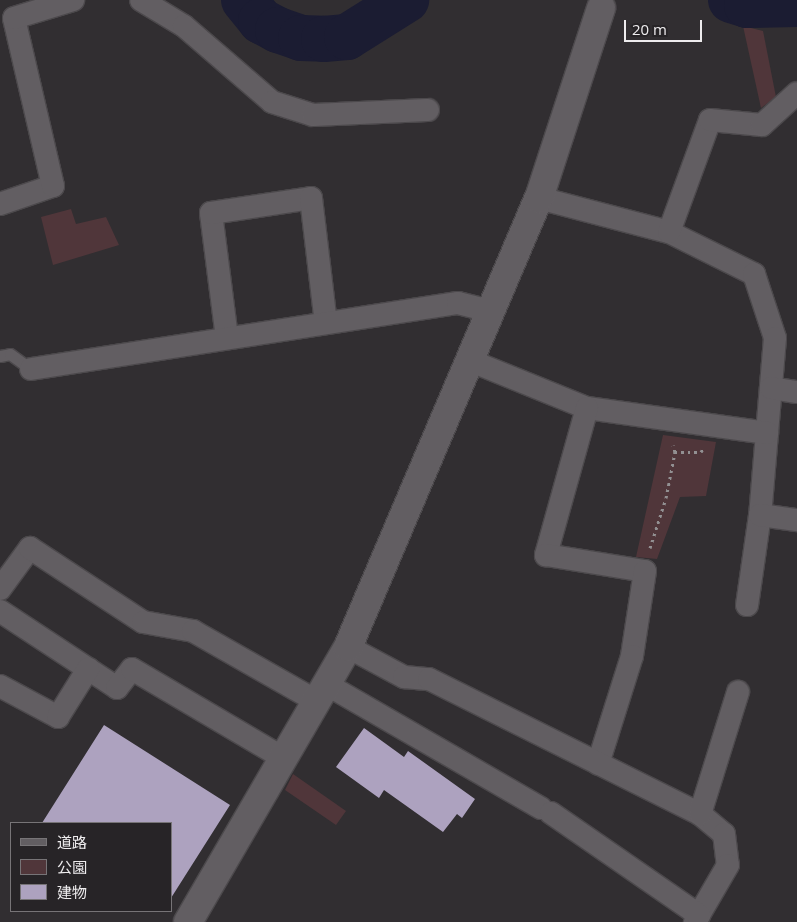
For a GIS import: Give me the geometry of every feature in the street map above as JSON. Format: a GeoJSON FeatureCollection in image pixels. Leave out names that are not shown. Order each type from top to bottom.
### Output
{"type":"FeatureCollection","features":[{"type":"Feature","properties":{"kind":"street"},"geometry":{"type":"LineString","coordinates":[[0,204],[53,186],[14,18],[73,0]]}},
{"type":"Feature","properties":{"kind":"street"},"geometry":{"type":"LineString","coordinates":[[141,0],[184,26],[272,102],[313,115],[428,110]]}},
{"type":"Feature","properties":{"kind":"street"},"geometry":{"type":"LineString","coordinates":[[188,922],[348,647],[539,198],[602,4]]}},
{"type":"Feature","properties":{"kind":"street"},"geometry":{"type":"LineString","coordinates":[[669,232],[710,120],[762,125],[797,93]]}},
{"type":"Feature","properties":{"kind":"street"},"geometry":{"type":"LineString","coordinates":[[227,338],[211,213],[311,198],[326,323]]}},
{"type":"Feature","properties":{"kind":"street"},"geometry":{"type":"LineString","coordinates":[[539,198],[669,232],[754,274],[775,338],[760,514],[747,605]]}},
{"type":"Feature","properties":{"kind":"street"},"geometry":{"type":"LineString","coordinates":[[32,368],[458,302],[492,312]]}},
{"type":"Feature","properties":{"kind":"street"},"geometry":{"type":"LineString","coordinates":[[471,361],[588,408],[767,433]]}},
{"type":"Feature","properties":{"kind":"street"},"geometry":{"type":"LineString","coordinates":[[771,388],[797,392]]}},
{"type":"Feature","properties":{"kind":"street"},"geometry":{"type":"LineString","coordinates":[[588,408],[546,554],[645,572],[632,656],[598,764]]}},
{"type":"Feature","properties":{"kind":"street"},"geometry":{"type":"LineString","coordinates":[[760,514],[797,520]]}},
{"type":"Feature","properties":{"kind":"street"},"geometry":{"type":"LineString","coordinates":[[0,589],[30,548],[143,622],[193,631],[321,693],[546,811],[697,919],[728,865],[724,834],[700,814],[429,679],[404,677],[348,647]]}},
{"type":"Feature","properties":{"kind":"street"},"geometry":{"type":"LineString","coordinates":[[0,611],[117,688],[132,669],[284,758]]}},
{"type":"Feature","properties":{"kind":"street"},"geometry":{"type":"LineString","coordinates":[[0,686],[58,717],[88,669]]}},
{"type":"Feature","properties":{"kind":"street"},"geometry":{"type":"LineString","coordinates":[[700,814],[738,692]]}},
{"type":"Feature","properties":{"kind":"lane"},"geometry":{"type":"LineString","coordinates":[[0,356],[10,354],[32,368]]}},
{"type":"Feature","properties":{"kind":"path"},"geometry":{"type":"LineString","coordinates":[[651,546],[666,498],[675,452],[669,420]]}},
{"type":"Feature","properties":{"kind":"path"},"geometry":{"type":"LineString","coordinates":[[675,452],[701,452]]}},
{"type":"Feature","properties":{"kind":"green space"},"geometry":{"type":"Polygon","coordinates":[[[743,26],[763,31],[776,97],[761,108],[743,26]]]}},
{"type":"Feature","properties":{"kind":"green space"},"geometry":{"type":"Polygon","coordinates":[[[71,209],[76,224],[106,217],[119,245],[53,265],[41,217],[71,209]]]}},
{"type":"Feature","properties":{"kind":"green space"},"geometry":{"type":"Polygon","coordinates":[[[663,435],[716,442],[706,496],[680,497],[657,559],[636,557],[663,435]]]}},
{"type":"Feature","properties":{"kind":"green space"},"geometry":{"type":"Polygon","coordinates":[[[293,774],[346,811],[336,825],[285,790],[293,774]]]}},
{"type":"Feature","properties":{"kind":"building"},"geometry":{"type":"Polygon","coordinates":[[[104,725],[230,805],[172,896],[172,822],[43,822],[104,725]]]}},
{"type":"Feature","properties":{"kind":"building"},"geometry":{"type":"Polygon","coordinates":[[[364,728],[404,757],[408,751],[475,799],[462,818],[457,814],[443,832],[384,790],[379,798],[336,767],[364,728]]]}},
{"type":"Feature","properties":{"kind":"waterway"},"geometry":{"type":"LineString","coordinates":[[244,0],[261,21],[278,30],[301,38],[324,39],[347,37],[406,0]]}},
{"type":"Feature","properties":{"kind":"waterway"},"geometry":{"type":"LineString","coordinates":[[731,0],[747,5],[797,4]]}}]}
